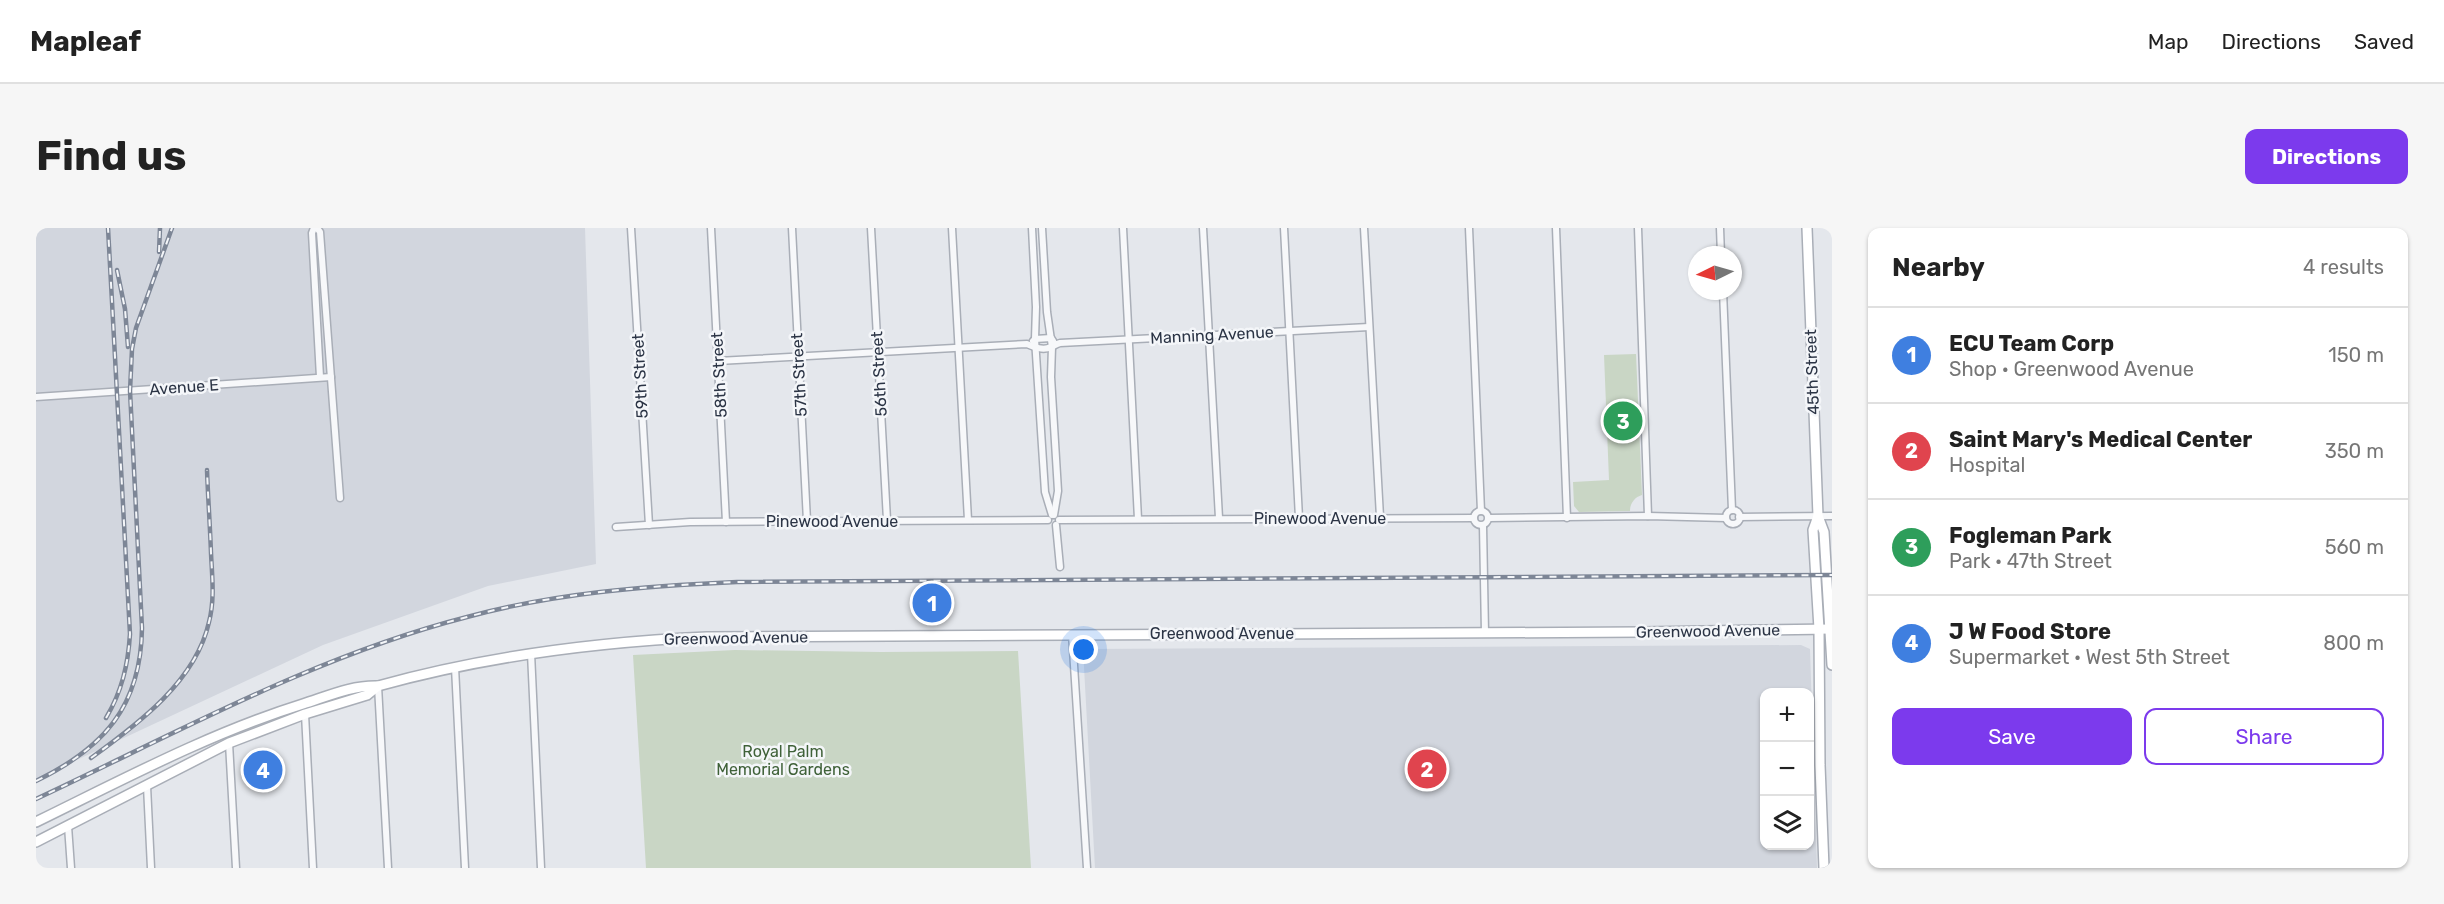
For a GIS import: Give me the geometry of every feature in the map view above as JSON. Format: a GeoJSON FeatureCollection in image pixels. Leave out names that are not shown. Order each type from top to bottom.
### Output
{"type":"FeatureCollection","features":[{"type":"Feature","properties":{"kind":"main road","name":"45th Street"},"geometry":{"type":"LineString","coordinates":[[1807,228],[1818,516],[1824,532],[1832,665]]}},
{"type":"Feature","properties":{"kind":"main road","name":"45th Street"},"geometry":{"type":"LineString","coordinates":[[1818,516],[1813,530],[1819,629],[1820,765],[1824,868]]}},
{"type":"Feature","properties":{"kind":"main road","name":"Greenwood Avenue"},"geometry":{"type":"LineString","coordinates":[[378,686],[455,667],[531,653],[612,643],[707,637],[1831,629]]}},
{"type":"Feature","properties":{"kind":"main road"},"geometry":{"type":"LineString","coordinates":[[36,822],[178,752],[265,716],[361,686],[378,686]]}},
{"type":"Feature","properties":{"kind":"main road"},"geometry":{"type":"LineString","coordinates":[[36,842],[229,743],[305,714],[367,695],[378,686]]}},
{"type":"Feature","properties":{"kind":"street"},"geometry":{"type":"LineString","coordinates":[[320,377],[312,232],[315,228],[320,232],[340,498]]}},
{"type":"Feature","properties":{"kind":"street","name":"59th Street"},"geometry":{"type":"LineString","coordinates":[[631,228],[649,525]]}},
{"type":"Feature","properties":{"kind":"street","name":"58th Street"},"geometry":{"type":"LineString","coordinates":[[711,228],[726,522]]}},
{"type":"Feature","properties":{"kind":"street","name":"57th Street"},"geometry":{"type":"LineString","coordinates":[[792,228],[807,521]]}},
{"type":"Feature","properties":{"kind":"street","name":"56th Street"},"geometry":{"type":"LineString","coordinates":[[872,228],[887,520]]}},
{"type":"Feature","properties":{"kind":"street"},"geometry":{"type":"LineString","coordinates":[[952,228],[968,520]]}},
{"type":"Feature","properties":{"kind":"street"},"geometry":{"type":"LineString","coordinates":[[1032,228],[1036,308],[1035,339],[1044,492],[1054,519],[1060,567]]}},
{"type":"Feature","properties":{"kind":"street"},"geometry":{"type":"LineString","coordinates":[[1042,228],[1047,312],[1053,343],[1051,377],[1058,491],[1054,519]]}},
{"type":"Feature","properties":{"kind":"street"},"geometry":{"type":"LineString","coordinates":[[1123,228],[1138,519]]}},
{"type":"Feature","properties":{"kind":"street"},"geometry":{"type":"LineString","coordinates":[[1203,228],[1219,518]]}},
{"type":"Feature","properties":{"kind":"street"},"geometry":{"type":"LineString","coordinates":[[1284,228],[1299,518]]}},
{"type":"Feature","properties":{"kind":"street"},"geometry":{"type":"LineString","coordinates":[[1364,228],[1380,517]]}},
{"type":"Feature","properties":{"kind":"street"},"geometry":{"type":"LineString","coordinates":[[1469,228],[1481,511]]}},
{"type":"Feature","properties":{"kind":"street"},"geometry":{"type":"LineString","coordinates":[[1556,228],[1567,518]]}},
{"type":"Feature","properties":{"kind":"street"},"geometry":{"type":"LineString","coordinates":[[1638,228],[1648,516]]}},
{"type":"Feature","properties":{"kind":"street"},"geometry":{"type":"LineString","coordinates":[[1720,228],[1721,246]]}},
{"type":"Feature","properties":{"kind":"street"},"geometry":{"type":"LineString","coordinates":[[1723,300],[1732,510]]}},
{"type":"Feature","properties":{"kind":"street","name":"Manning Avenue"},"geometry":{"type":"LineString","coordinates":[[1036,348],[1053,343],[1369,327]]}},
{"type":"Feature","properties":{"kind":"street"},"geometry":{"type":"LineString","coordinates":[[1029,344],[1035,339]]}},
{"type":"Feature","properties":{"kind":"street","name":"Manning Avenue"},"geometry":{"type":"LineString","coordinates":[[1035,339],[1053,343]]}},
{"type":"Feature","properties":{"kind":"street"},"geometry":{"type":"LineString","coordinates":[[718,361],[1029,344],[1036,348]]}},
{"type":"Feature","properties":{"kind":"street","name":"Avenue E"},"geometry":{"type":"LineString","coordinates":[[36,397],[331,377]]}},
{"type":"Feature","properties":{"kind":"street"},"geometry":{"type":"LineString","coordinates":[[1726,518],[1732,510]]}},
{"type":"Feature","properties":{"kind":"street"},"geometry":{"type":"LineString","coordinates":[[1732,510],[1737,512],[1739,517]]}},
{"type":"Feature","properties":{"kind":"street"},"geometry":{"type":"LineString","coordinates":[[1481,511],[1477,512],[1474,518],[1476,524],[1483,526]]}},
{"type":"Feature","properties":{"kind":"street"},"geometry":{"type":"LineString","coordinates":[[1481,511],[1489,518]]}},
{"type":"Feature","properties":{"kind":"street"},"geometry":{"type":"LineString","coordinates":[[1489,518],[1648,516],[1726,518],[1732,523],[1736,522],[1739,517]]}},
{"type":"Feature","properties":{"kind":"street"},"geometry":{"type":"LineString","coordinates":[[1739,517],[1832,516]]}},
{"type":"Feature","properties":{"kind":"street","name":"Pinewood Avenue"},"geometry":{"type":"LineString","coordinates":[[616,527],[726,522],[887,520],[1474,518]]}},
{"type":"Feature","properties":{"kind":"street"},"geometry":{"type":"LineString","coordinates":[[1485,633],[1483,526],[1489,518]]}},
{"type":"Feature","properties":{"kind":"street"},"geometry":{"type":"LineString","coordinates":[[1072,634],[1087,868]]}},
{"type":"Feature","properties":{"kind":"street"},"geometry":{"type":"LineString","coordinates":[[531,653],[541,868]]}},
{"type":"Feature","properties":{"kind":"street"},"geometry":{"type":"LineString","coordinates":[[455,667],[465,868]]}},
{"type":"Feature","properties":{"kind":"street"},"geometry":{"type":"LineString","coordinates":[[378,686],[388,868]]}},
{"type":"Feature","properties":{"kind":"street"},"geometry":{"type":"LineString","coordinates":[[305,714],[313,868]]}},
{"type":"Feature","properties":{"kind":"street"},"geometry":{"type":"LineString","coordinates":[[229,743],[236,868]]}},
{"type":"Feature","properties":{"kind":"street"},"geometry":{"type":"LineString","coordinates":[[147,786],[151,868]]}},
{"type":"Feature","properties":{"kind":"street"},"geometry":{"type":"LineString","coordinates":[[68,826],[71,868]]}},
{"type":"Feature","properties":{"kind":"shaded area"},"geometry":{"type":"Polygon","coordinates":[[[36,228],[585,228],[596,564],[488,586],[323,645],[36,779],[36,228]]]}},
{"type":"Feature","properties":{"kind":"shaded area"},"geometry":{"type":"Polygon","coordinates":[[[1801,645],[1810,649],[1811,688],[1760,688],[1760,850],[1814,850],[1814,774],[1817,868],[1095,868],[1083,649],[1801,645]]]}},
{"type":"Feature","properties":{"kind":"green space"},"geometry":{"type":"Polygon","coordinates":[[[1636,354],[1642,495],[1633,501],[1630,511],[1579,512],[1574,506],[1573,482],[1609,480],[1604,355],[1636,354]]]}},
{"type":"Feature","properties":{"kind":"green space","name":"Royal Palm Memorial Gardens"},"geometry":{"type":"Polygon","coordinates":[[[735,650],[1018,651],[1031,868],[646,868],[633,655],[735,650]]]}},
{"type":"Feature","properties":{"kind":"railway"},"geometry":{"type":"LineString","coordinates":[[106,718],[123,678],[130,634],[108,228]]}},
{"type":"Feature","properties":{"kind":"railway"},"geometry":{"type":"LineString","coordinates":[[159,252],[160,228]]}},
{"type":"Feature","properties":{"kind":"railway"},"geometry":{"type":"LineString","coordinates":[[36,781],[60,768],[99,739],[126,702],[135,680],[142,628],[130,391],[132,349],[136,328],[172,228]]}},
{"type":"Feature","properties":{"kind":"railway"},"geometry":{"type":"LineString","coordinates":[[117,270],[125,309],[128,347]]}},
{"type":"Feature","properties":{"kind":"railway"},"geometry":{"type":"LineString","coordinates":[[91,758],[146,716],[163,699],[192,663],[202,643],[209,622],[213,596],[207,470]]}},
{"type":"Feature","properties":{"kind":"railway"},"geometry":{"type":"LineString","coordinates":[[36,799],[247,698],[355,653],[411,633],[467,617],[567,596],[737,582],[1832,575]]}},
{"type":"Feature","properties":{"kind":"place","name":"Fogleman Park"},"geometry":{"type":"Point","coordinates":[1623,421]}},
{"type":"Feature","properties":{"kind":"place","name":"ECU Team Corp"},"geometry":{"type":"Point","coordinates":[932,603]}},
{"type":"Feature","properties":{"kind":"place","name":"Saint Mary's Medical Center"},"geometry":{"type":"Point","coordinates":[1427,769]}},
{"type":"Feature","properties":{"kind":"place","name":"J W Food Store"},"geometry":{"type":"Point","coordinates":[263,770]}}]}
